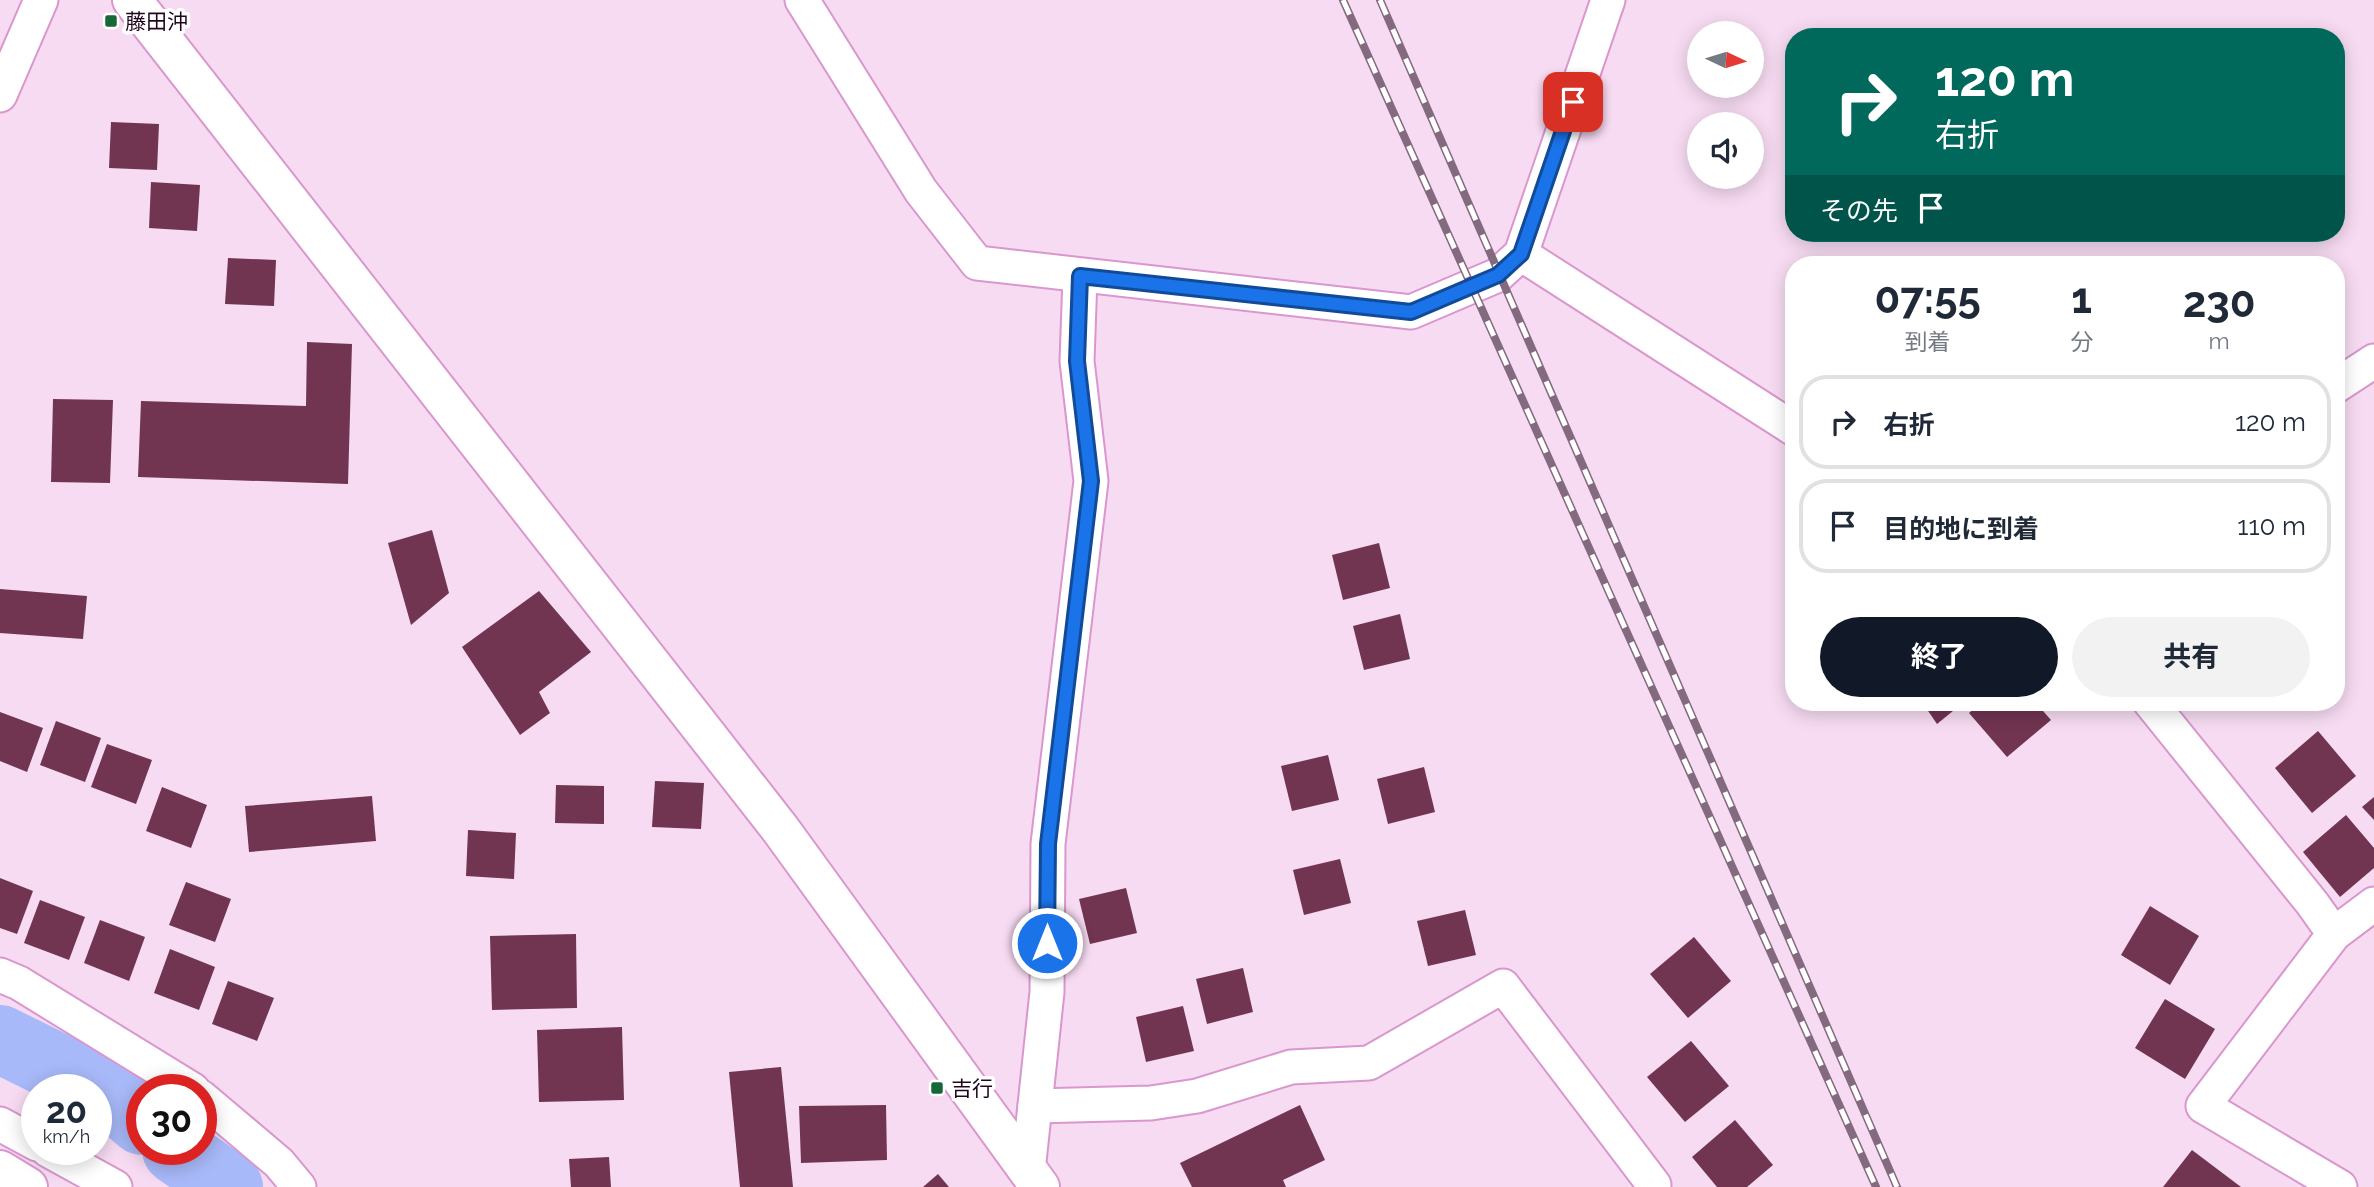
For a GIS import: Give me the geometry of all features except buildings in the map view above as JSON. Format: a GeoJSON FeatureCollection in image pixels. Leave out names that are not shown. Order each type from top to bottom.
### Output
{"type":"FeatureCollection","features":[{"type":"Feature","properties":{"kind":"street"},"geometry":{"type":"LineString","coordinates":[[0,94],[41,0]]}},
{"type":"Feature","properties":{"kind":"street"},"geometry":{"type":"LineString","coordinates":[[132,0],[781,830],[1034,1179]]}},
{"type":"Feature","properties":{"kind":"street"},"geometry":{"type":"LineString","coordinates":[[802,0],[921,191],[977,262],[1080,276],[1411,312],[1498,275],[1521,254],[1608,0]]}},
{"type":"Feature","properties":{"kind":"street"},"geometry":{"type":"LineString","coordinates":[[1521,254],[1785,423]]}},
{"type":"Feature","properties":{"kind":"street"},"geometry":{"type":"LineString","coordinates":[[1034,1179],[1035,1105],[1047,992],[1048,844],[1091,481],[1077,361],[1080,276]]}},
{"type":"Feature","properties":{"kind":"street"},"geometry":{"type":"LineString","coordinates":[[2345,380],[2374,361]]}},
{"type":"Feature","properties":{"kind":"street"},"geometry":{"type":"LineString","coordinates":[[2157,711],[2334,934]]}},
{"type":"Feature","properties":{"kind":"street"},"geometry":{"type":"LineString","coordinates":[[2340,1187],[2203,1106],[2334,934],[2374,904]]}},
{"type":"Feature","properties":{"kind":"street"},"geometry":{"type":"LineString","coordinates":[[0,975],[167,1074]]}},
{"type":"Feature","properties":{"kind":"street"},"geometry":{"type":"LineString","coordinates":[[1035,1105],[1151,1103],[1197,1096],[1291,1067],[1369,1063],[1503,986],[1654,1185]]}},
{"type":"Feature","properties":{"kind":"street"},"geometry":{"type":"LineString","coordinates":[[217,1111],[279,1163],[299,1187]]}},
{"type":"Feature","properties":{"kind":"street"},"geometry":{"type":"LineString","coordinates":[[0,1124],[21,1135]]}},
{"type":"Feature","properties":{"kind":"street"},"geometry":{"type":"LineString","coordinates":[[76,1165],[116,1187]]}},
{"type":"Feature","properties":{"kind":"street"},"geometry":{"type":"LineString","coordinates":[[0,1170],[27,1187]]}},
{"type":"Feature","properties":{"kind":"waterway"},"geometry":{"type":"LineString","coordinates":[[0,1039],[109,1093],[126,1107]]}},
{"type":"Feature","properties":{"kind":"waterway"},"geometry":{"type":"LineString","coordinates":[[197,1165],[229,1187]]}},
{"type":"Feature","properties":{"kind":"railway"},"geometry":{"type":"LineString","coordinates":[[1343,0],[1876,1187]]}},
{"type":"Feature","properties":{"kind":"railway"},"geometry":{"type":"LineString","coordinates":[[1380,0],[1897,1187]]}},
{"type":"Feature","properties":{"kind":"place","name":"藤田沖"},"geometry":{"type":"Point","coordinates":[111,21]}},
{"type":"Feature","properties":{"kind":"place","name":"吉行"},"geometry":{"type":"Point","coordinates":[937,1088]}},
{"type":"Feature","properties":{"kind":"route"},"geometry":{"type":"LineString","coordinates":[[1047,943],[1048,844],[1091,481],[1077,361],[1080,276],[1411,312],[1498,275],[1521,254],[1573,102]]}}]}
